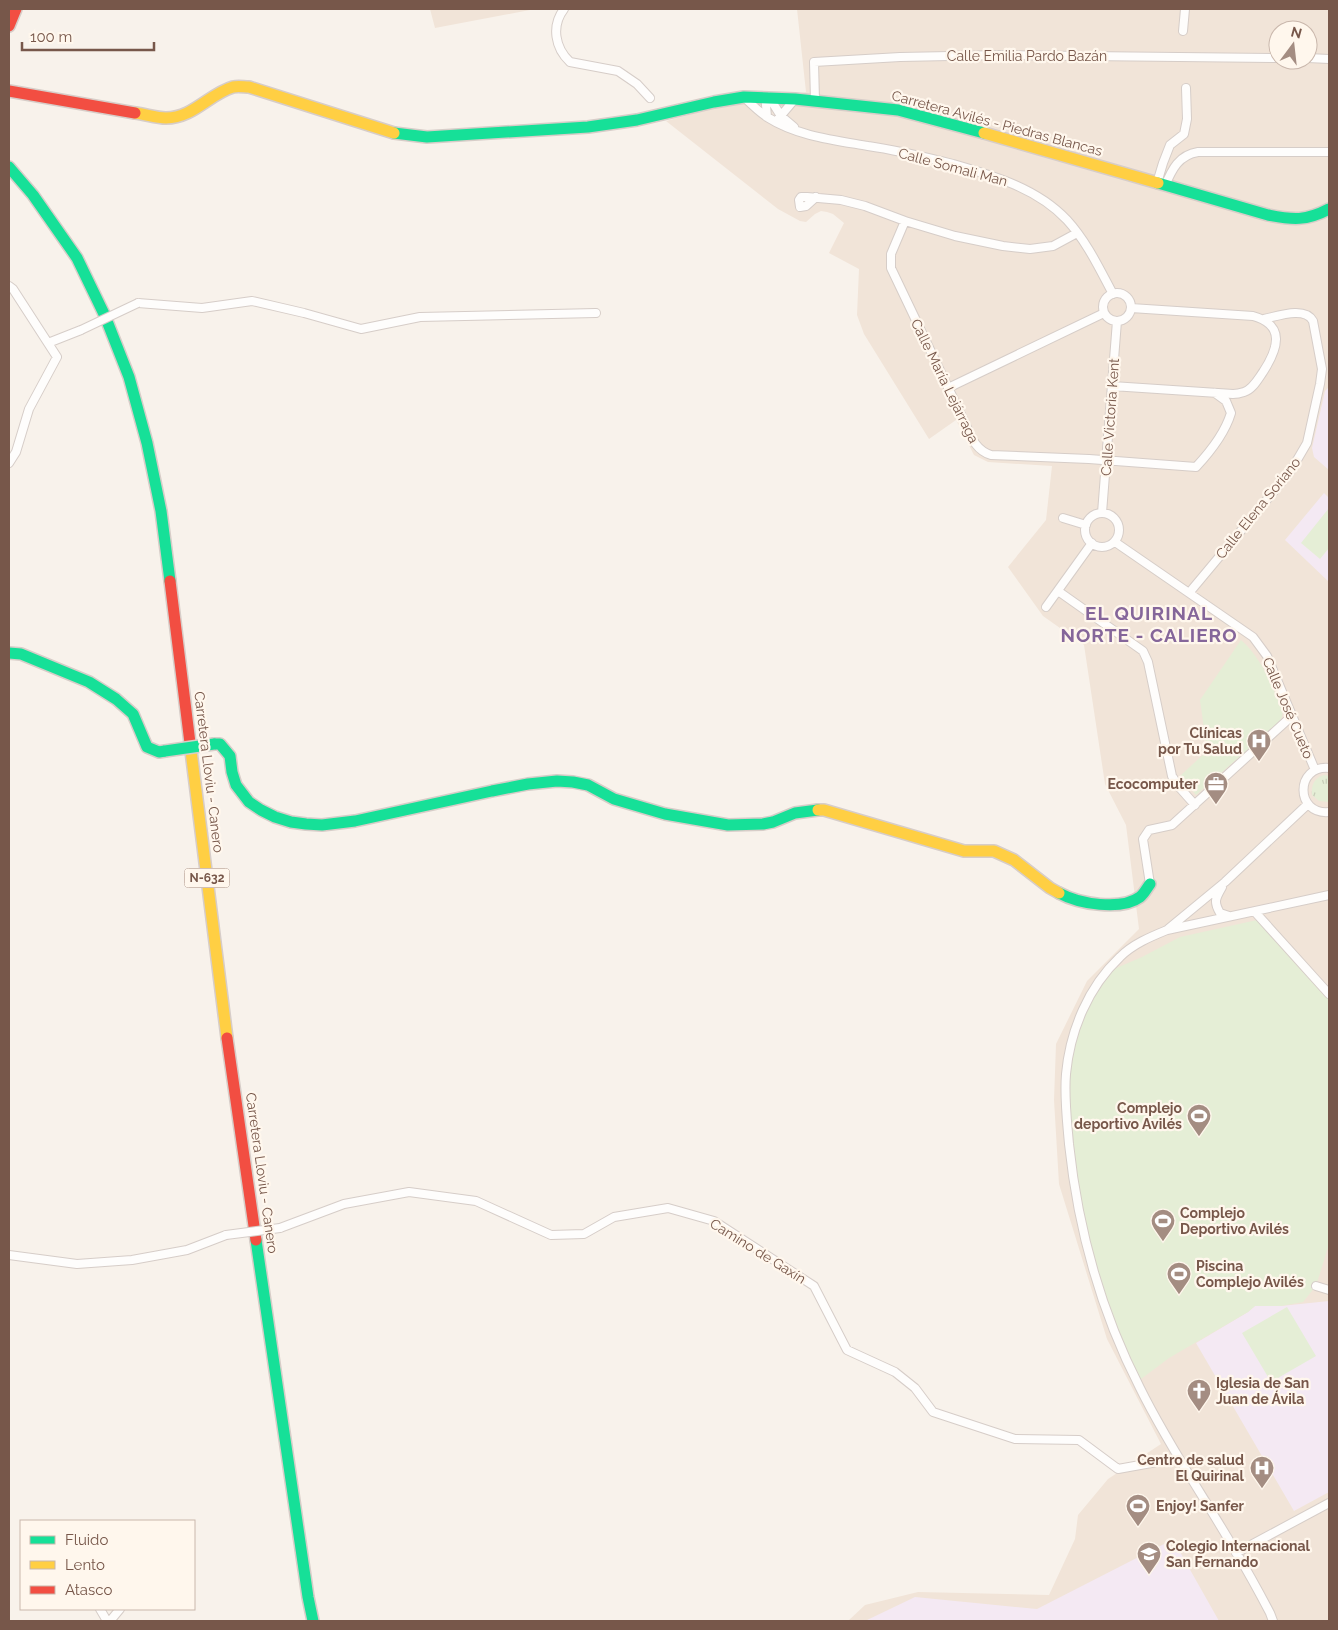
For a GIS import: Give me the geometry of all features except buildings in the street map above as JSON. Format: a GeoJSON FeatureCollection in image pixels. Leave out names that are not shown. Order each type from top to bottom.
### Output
{"type":"FeatureCollection","features":[{"type":"Feature","properties":{"kind":"main road"},"geometry":{"type":"LineString","coordinates":[[9,26],[16,9]]}},
{"type":"Feature","properties":{"kind":"main road","name":"Carretera Avilés - Piedras Blancas"},"geometry":{"type":"LineString","coordinates":[[9,91],[166,118],[179,116],[194,110],[234,87],[249,87],[381,130],[402,135],[427,137],[588,127],[637,120],[744,97],[815,100],[872,106],[915,114],[1268,215],[1292,220],[1307,219],[1329,209]]}},
{"type":"Feature","properties":{"kind":"main road","name":"Carretera Lloviu - Canero"},"geometry":{"type":"LineString","coordinates":[[9,167],[33,195],[77,258],[105,316],[129,377],[147,443],[160,511],[226,1032],[313,1621]]}},
{"type":"Feature","properties":{"kind":"main road"},"geometry":{"type":"LineString","coordinates":[[9,653],[21,654],[44,662],[89,682],[116,699],[133,714],[147,747],[158,752],[220,744],[228,751],[232,760],[232,776],[239,792],[254,808],[277,818],[302,823],[343,823],[511,787],[569,781],[588,786],[612,798],[637,806],[679,818],[714,824],[745,826],[772,823],[792,813],[806,810],[824,810],[964,851],[994,851],[1014,860],[1050,888],[1070,900],[1097,905],[1132,902],[1142,896],[1150,884]]}},
{"type":"Feature","properties":{"kind":"street"},"geometry":{"type":"LineString","coordinates":[[564,9],[556,28],[559,48],[564,57],[570,62],[618,71],[638,84],[650,98]]}},
{"type":"Feature","properties":{"kind":"street"},"geometry":{"type":"LineString","coordinates":[[1183,31],[1185,9]]}},
{"type":"Feature","properties":{"kind":"street","name":"Calle Emilia Pardo Bazán"},"geometry":{"type":"LineString","coordinates":[[815,100],[814,62],[900,57],[1000,55],[1268,58]]}},
{"type":"Feature","properties":{"kind":"street"},"geometry":{"type":"LineString","coordinates":[[1161,185],[1163,164],[1170,145],[1184,134],[1187,119],[1186,88]]}},
{"type":"Feature","properties":{"kind":"street","name":"Calle Somali Man"},"geometry":{"type":"LineString","coordinates":[[744,97],[767,117],[778,119],[801,133],[826,139],[897,150],[983,172],[1018,185],[1049,204],[1066,219],[1089,249],[1113,294]]}},
{"type":"Feature","properties":{"kind":"street"},"geometry":{"type":"LineString","coordinates":[[767,117],[766,105],[769,97]]}},
{"type":"Feature","properties":{"kind":"street"},"geometry":{"type":"LineString","coordinates":[[769,97],[778,119],[795,99]]}},
{"type":"Feature","properties":{"kind":"street"},"geometry":{"type":"LineString","coordinates":[[1161,185],[1170,175],[1178,160],[1189,153],[1329,152]]}},
{"type":"Feature","properties":{"kind":"street"},"geometry":{"type":"LineString","coordinates":[[816,197],[841,200],[865,206],[905,221],[955,236],[1003,246],[1030,249],[1053,246],[1077,233]]}},
{"type":"Feature","properties":{"kind":"street","name":"Calle María Lejárraga"},"geometry":{"type":"LineString","coordinates":[[905,221],[891,254],[891,268],[977,447],[984,453],[991,455],[1106,461]]}},
{"type":"Feature","properties":{"kind":"street"},"geometry":{"type":"LineString","coordinates":[[9,286],[13,289],[57,357],[29,409],[16,452],[9,463]]}},
{"type":"Feature","properties":{"kind":"street"},"geometry":{"type":"LineString","coordinates":[[1113,294],[1120,294],[1128,300],[1131,308],[1126,318],[1117,321],[1109,318],[1104,312],[1104,302],[1106,298],[1113,294]]}},
{"type":"Feature","properties":{"kind":"street"},"geometry":{"type":"LineString","coordinates":[[48,343],[81,330],[138,303],[202,308],[252,301],[360,329],[420,317],[596,313]]}},
{"type":"Feature","properties":{"kind":"street","name":"Calle Elena Soriano"},"geometry":{"type":"LineString","coordinates":[[1131,308],[1253,316],[1264,319],[1298,313],[1310,316],[1313,322],[1322,369],[1307,443],[1290,472],[1189,593]]}},
{"type":"Feature","properties":{"kind":"street"},"geometry":{"type":"LineString","coordinates":[[948,388],[1104,312]]}},
{"type":"Feature","properties":{"kind":"street"},"geometry":{"type":"LineString","coordinates":[[1112,386],[1232,394],[1245,392],[1255,383],[1275,350],[1276,337],[1272,326],[1264,319]]}},
{"type":"Feature","properties":{"kind":"street","name":"Calle Victoria Kent"},"geometry":{"type":"LineString","coordinates":[[1102,513],[1117,321]]}},
{"type":"Feature","properties":{"kind":"street"},"geometry":{"type":"LineString","coordinates":[[1106,461],[1196,467],[1228,423],[1231,414],[1226,401],[1215,393]]}},
{"type":"Feature","properties":{"kind":"street"},"geometry":{"type":"LineString","coordinates":[[1102,513],[1114,517],[1119,529],[1115,542],[1104,547],[1092,544],[1087,539],[1085,533],[1089,519],[1094,515],[1102,513]]}},
{"type":"Feature","properties":{"kind":"street"},"geometry":{"type":"LineString","coordinates":[[1063,518],[1086,525]]}},
{"type":"Feature","properties":{"kind":"street","name":"Calle José Cueto"},"geometry":{"type":"LineString","coordinates":[[1115,542],[1253,637],[1267,656],[1315,770]]}},
{"type":"Feature","properties":{"kind":"street"},"geometry":{"type":"LineString","coordinates":[[1046,607],[1092,544]]}},
{"type":"Feature","properties":{"kind":"street"},"geometry":{"type":"LineString","coordinates":[[1058,591],[1143,651],[1148,662],[1172,776],[1195,805]]}},
{"type":"Feature","properties":{"kind":"street"},"geometry":{"type":"LineString","coordinates":[[1150,884],[1143,839],[1149,830],[1172,825],[1293,715]]}},
{"type":"Feature","properties":{"kind":"street"},"geometry":{"type":"LineString","coordinates":[[1329,768],[1320,768],[1309,775],[1304,781],[1303,790],[1304,798],[1308,804],[1317,811],[1329,812]]}},
{"type":"Feature","properties":{"kind":"street"},"geometry":{"type":"LineString","coordinates":[[1167,930],[1225,882],[1308,804]]}},
{"type":"Feature","properties":{"kind":"street"},"geometry":{"type":"LineString","coordinates":[[1225,882],[1216,898],[1215,905],[1220,913],[1231,916]]}},
{"type":"Feature","properties":{"kind":"street"},"geometry":{"type":"LineString","coordinates":[[1273,1621],[1137,1382],[1114,1332],[1093,1272],[1080,1220],[1072,1174],[1064,1100],[1066,1073],[1071,1043],[1079,1016],[1107,972],[1121,956],[1142,940],[1167,930],[1329,895]]}},
{"type":"Feature","properties":{"kind":"street"},"geometry":{"type":"LineString","coordinates":[[1254,912],[1329,994]]}},
{"type":"Feature","properties":{"kind":"street","name":"Camino de Gaxín"},"geometry":{"type":"LineString","coordinates":[[9,1255],[77,1264],[123,1260],[187,1250],[226,1234],[280,1228],[344,1204],[409,1192],[476,1201],[551,1235],[584,1234],[614,1217],[668,1208],[714,1221],[814,1286],[847,1350],[895,1372],[914,1388],[933,1412],[1015,1439],[1079,1440],[1118,1469],[1179,1458]]}},
{"type":"Feature","properties":{"kind":"street"},"geometry":{"type":"LineString","coordinates":[[1316,1286],[1329,1290]]}},
{"type":"Feature","properties":{"kind":"street"},"geometry":{"type":"LineString","coordinates":[[1236,1553],[1329,1503]]}},
{"type":"Feature","properties":{"kind":"street"},"geometry":{"type":"LineString","coordinates":[[101,1610],[109,1621],[119,1610]]}},
{"type":"Feature","properties":{"kind":"shaded area"},"geometry":{"type":"Polygon","coordinates":[[[430,9],[535,9],[435,28],[430,9]]]}},
{"type":"Feature","properties":{"kind":"shaded area"},"geometry":{"type":"Polygon","coordinates":[[[797,9],[1329,9],[1329,1621],[848,1621],[865,1605],[918,1592],[1049,1595],[1075,1539],[1078,1515],[1108,1479],[1161,1444],[1107,1339],[1059,1184],[1054,1100],[1056,1044],[1087,981],[1139,929],[1126,825],[1105,784],[1084,645],[1043,616],[1008,567],[1046,520],[1052,466],[988,462],[974,455],[956,420],[929,439],[864,334],[857,315],[859,269],[829,253],[844,223],[833,214],[827,212],[821,211],[806,222],[800,221],[778,209],[666,121],[707,110],[806,92],[797,9]]]}},
{"type":"Feature","properties":{"kind":"shaded area"},"geometry":{"type":"Polygon","coordinates":[[[1329,387],[1329,470],[1314,457],[1312,448],[1325,391],[1329,387]]]}},
{"type":"Feature","properties":{"kind":"shaded area"},"geometry":{"type":"Polygon","coordinates":[[[1324,493],[1329,498],[1329,582],[1285,540],[1324,493]]]}},
{"type":"Feature","properties":{"kind":"shaded area"},"geometry":{"type":"Polygon","coordinates":[[[1329,1301],[1329,1492],[1294,1511],[1196,1343],[1255,1306],[1281,1306],[1329,1301]]]}},
{"type":"Feature","properties":{"kind":"shaded area","name":"Colegio Internacional San Fernando"},"geometry":{"type":"Polygon","coordinates":[[[1166,1543],[1180,1552],[1219,1621],[865,1621],[915,1597],[1037,1609],[1166,1543]]]}},
{"type":"Feature","properties":{"kind":"green space"},"geometry":{"type":"Polygon","coordinates":[[[1329,508],[1329,548],[1320,559],[1301,543],[1329,508]]]}},
{"type":"Feature","properties":{"kind":"green space"},"geometry":{"type":"Polygon","coordinates":[[[1241,640],[1255,655],[1265,672],[1283,710],[1282,717],[1279,722],[1196,795],[1180,776],[1207,751],[1200,700],[1241,640]]]}},
{"type":"Feature","properties":{"kind":"green space"},"geometry":{"type":"Polygon","coordinates":[[[1324,775],[1329,776],[1329,802],[1319,801],[1312,795],[1314,782],[1324,775]]]}},
{"type":"Feature","properties":{"kind":"green space","name":"Complejo deportivo Avilés"},"geometry":{"type":"Polygon","coordinates":[[[1257,920],[1318,988],[1329,995],[1329,1244],[1316,1286],[1303,1302],[1281,1306],[1255,1306],[1248,1312],[1169,1358],[1137,1382],[1114,1332],[1080,1220],[1065,1100],[1079,1016],[1107,972],[1142,957],[1180,937],[1257,920]]]}},
{"type":"Feature","properties":{"kind":"green space"},"geometry":{"type":"Polygon","coordinates":[[[1287,1307],[1316,1356],[1271,1382],[1242,1333],[1287,1307]]]}},
{"type":"Feature","properties":{"kind":"traffic: fast"},"geometry":{"type":"LineString","coordinates":[[394,133],[427,137],[588,127],[637,120],[744,97],[795,99],[898,110],[984,133]]}},
{"type":"Feature","properties":{"kind":"traffic: fast"},"geometry":{"type":"LineString","coordinates":[[9,167],[33,195],[77,258],[105,316],[129,377],[147,443],[161,511],[170,581]]}},
{"type":"Feature","properties":{"kind":"traffic: fast"},"geometry":{"type":"LineString","coordinates":[[1158,183],[1277,217],[1299,218],[1313,216],[1329,209]]}},
{"type":"Feature","properties":{"kind":"traffic: fast"},"geometry":{"type":"LineString","coordinates":[[9,653],[21,654],[89,682],[116,699],[133,714],[147,747],[159,752],[165,751]]}},
{"type":"Feature","properties":{"kind":"traffic: fast"},"geometry":{"type":"LineString","coordinates":[[214,744],[220,744],[230,756],[236,785],[249,802],[275,817],[306,824],[322,825],[355,821],[492,791],[557,781],[588,785],[614,799],[665,814],[728,825],[763,824],[795,813],[818,810]]}},
{"type":"Feature","properties":{"kind":"traffic: fast"},"geometry":{"type":"LineString","coordinates":[[165,751],[214,744]]}},
{"type":"Feature","properties":{"kind":"traffic: fast"},"geometry":{"type":"LineString","coordinates":[[1059,893],[1088,903],[1122,904],[1140,897],[1150,884]]}},
{"type":"Feature","properties":{"kind":"traffic: fast"},"geometry":{"type":"LineString","coordinates":[[256,1240],[313,1621]]}},
{"type":"Feature","properties":{"kind":"traffic: slow"},"geometry":{"type":"LineString","coordinates":[[135,113],[162,118],[176,117],[193,110],[224,90],[235,87],[249,87],[394,133]]}},
{"type":"Feature","properties":{"kind":"traffic: slow"},"geometry":{"type":"LineString","coordinates":[[984,133],[1158,183]]}},
{"type":"Feature","properties":{"kind":"traffic: slow"},"geometry":{"type":"LineString","coordinates":[[190,743],[227,1038]]}},
{"type":"Feature","properties":{"kind":"traffic: slow"},"geometry":{"type":"LineString","coordinates":[[818,810],[824,810],[964,851],[994,851],[1014,860],[1059,893]]}},
{"type":"Feature","properties":{"kind":"traffic: jam"},"geometry":{"type":"LineString","coordinates":[[9,26],[16,9]]}},
{"type":"Feature","properties":{"kind":"traffic: jam"},"geometry":{"type":"LineString","coordinates":[[9,91],[135,113]]}},
{"type":"Feature","properties":{"kind":"traffic: jam"},"geometry":{"type":"LineString","coordinates":[[170,581],[190,743]]}},
{"type":"Feature","properties":{"kind":"traffic: jam"},"geometry":{"type":"LineString","coordinates":[[227,1038],[256,1240]]}},
{"type":"Feature","properties":{"kind":"place","name":"Clínicas por Tu Salud"},"geometry":{"type":"Point","coordinates":[1259,762]}},
{"type":"Feature","properties":{"kind":"place","name":"Ecocomputer"},"geometry":{"type":"Point","coordinates":[1216,805]}},
{"type":"Feature","properties":{"kind":"place","name":"Complejo deportivo Avilés"},"geometry":{"type":"Point","coordinates":[1199,1137]}},
{"type":"Feature","properties":{"kind":"place","name":"Complejo Deportivo Avilés"},"geometry":{"type":"Point","coordinates":[1163,1242]}},
{"type":"Feature","properties":{"kind":"place","name":"Piscina Complejo Avilés"},"geometry":{"type":"Point","coordinates":[1179,1295]}},
{"type":"Feature","properties":{"kind":"place","name":"Iglesia de San Juan de Ávila"},"geometry":{"type":"Point","coordinates":[1199,1412]}},
{"type":"Feature","properties":{"kind":"place","name":"Centro de salud El Quirinal"},"geometry":{"type":"Point","coordinates":[1262,1489]}},
{"type":"Feature","properties":{"kind":"place","name":"Enjoy! Sanfer"},"geometry":{"type":"Point","coordinates":[1138,1527]}},
{"type":"Feature","properties":{"kind":"place","name":"Colegio Internacional San Fernando"},"geometry":{"type":"Point","coordinates":[1149,1575]}},
{"type":"Feature","properties":{"kind":"district","name":"EL QUIRINAL NORTE - CALIERO"},"geometry":{"type":"Point","coordinates":[1149,624]}}]}
